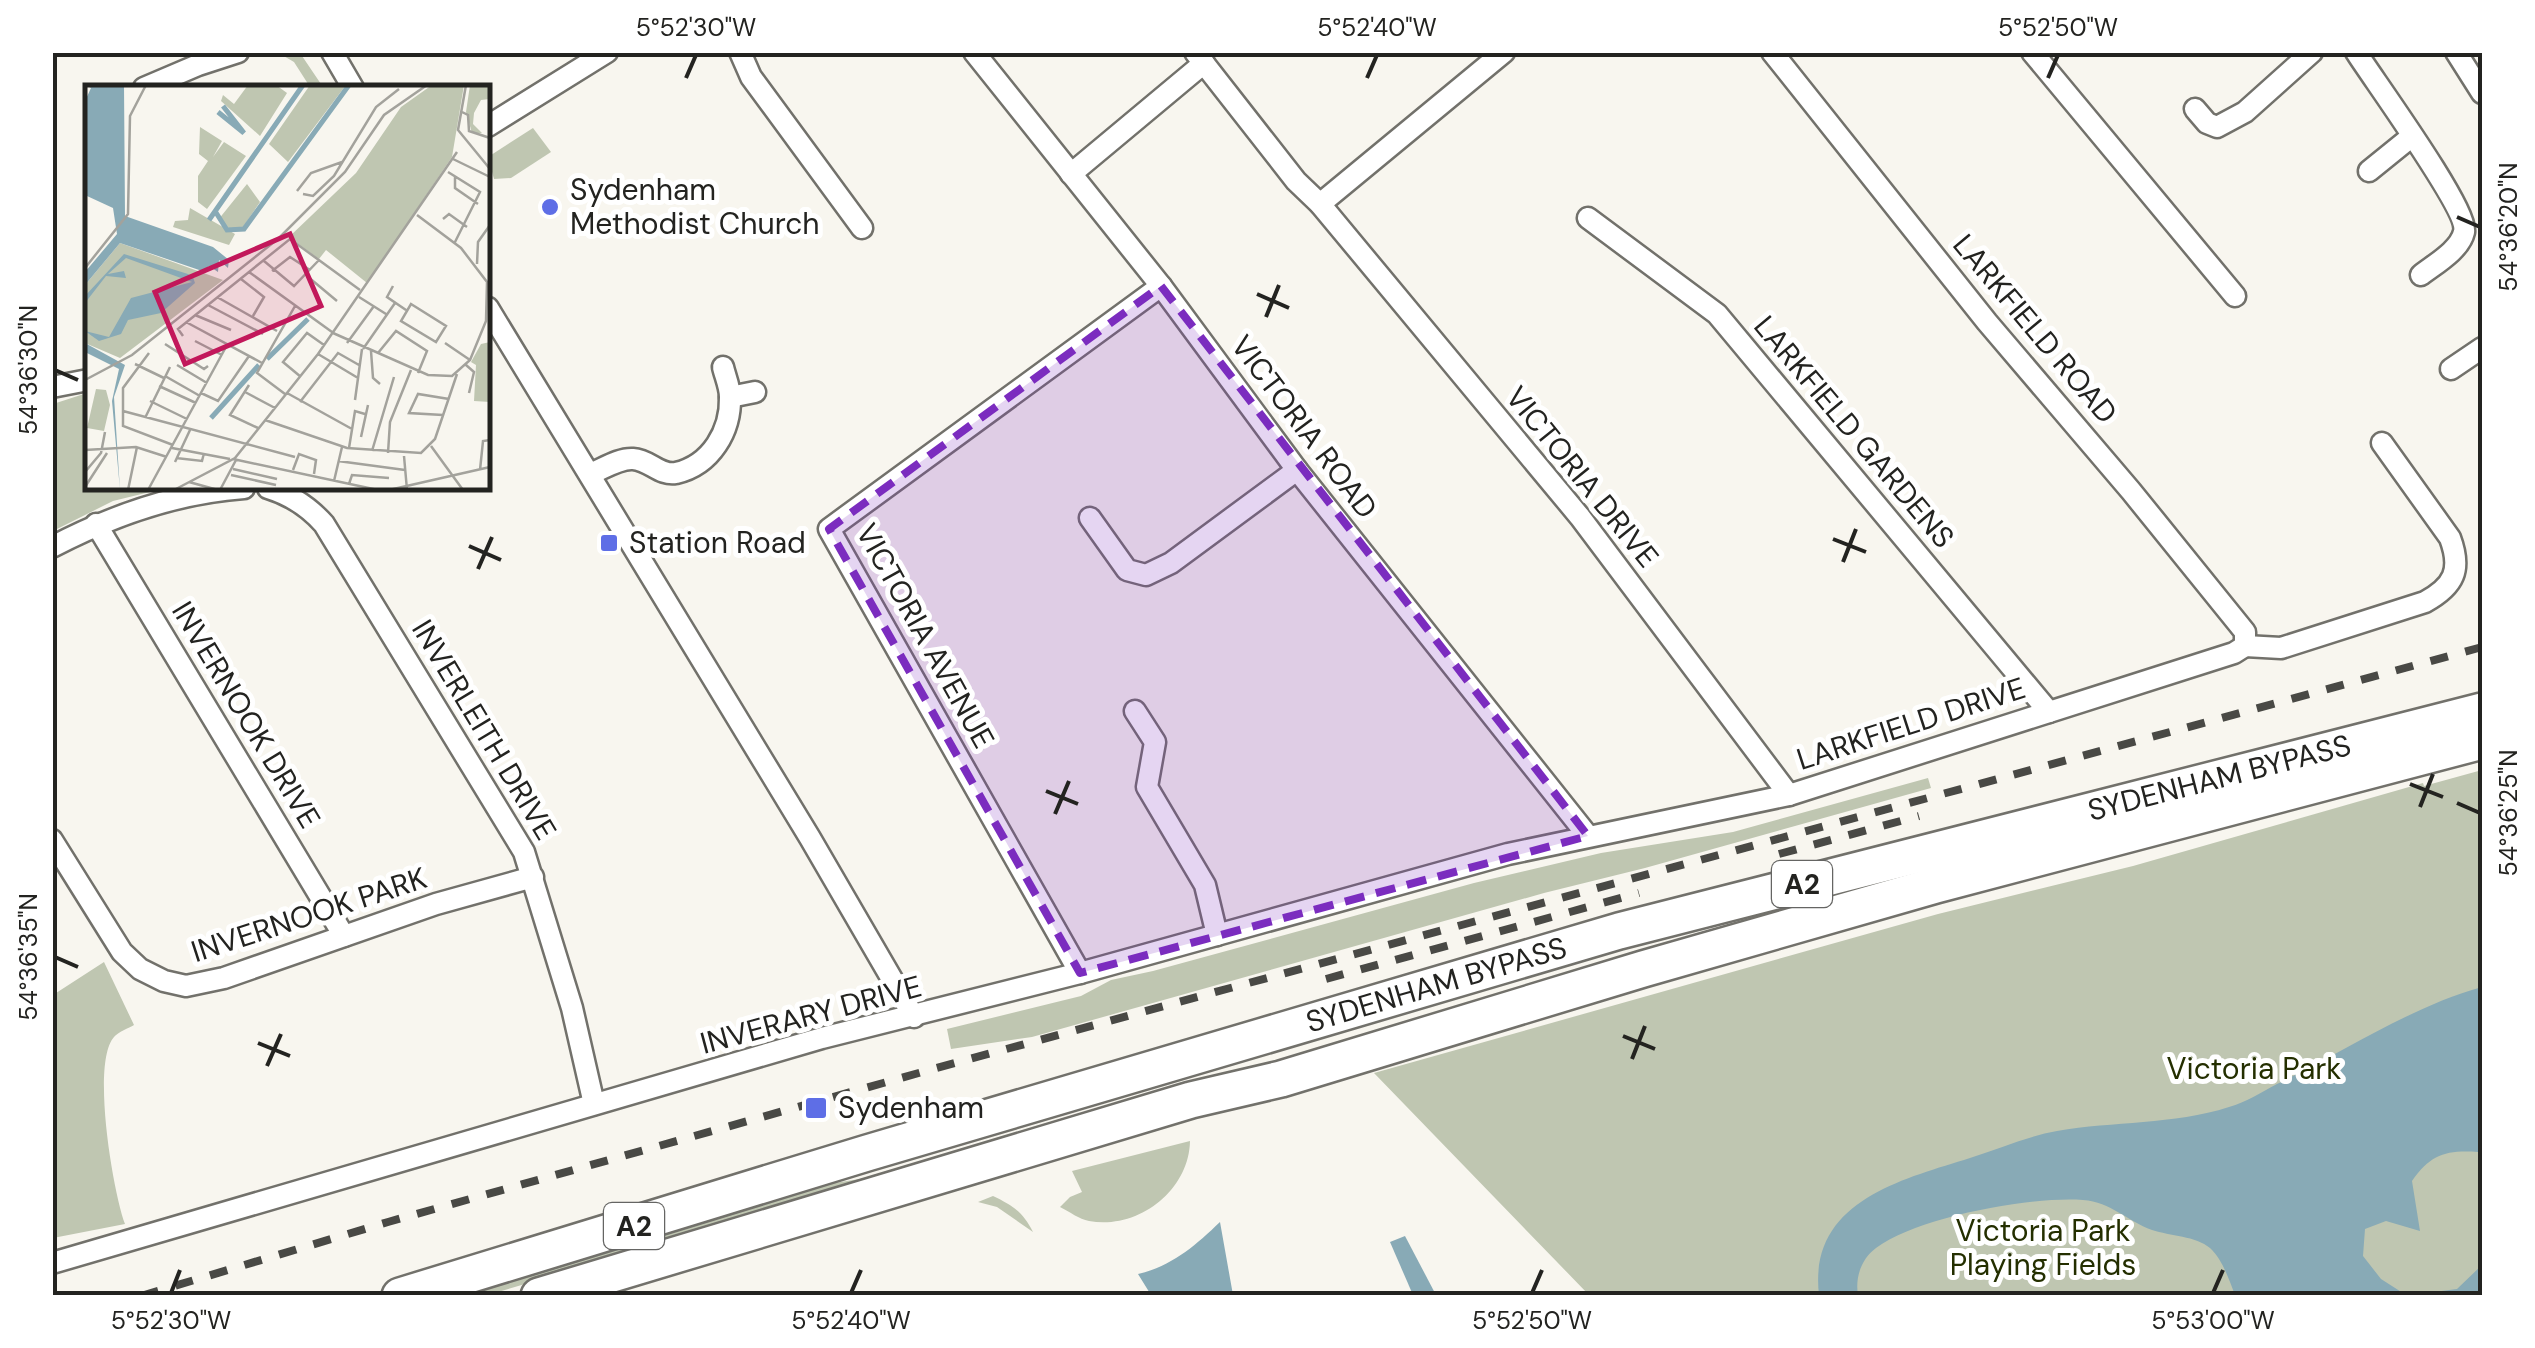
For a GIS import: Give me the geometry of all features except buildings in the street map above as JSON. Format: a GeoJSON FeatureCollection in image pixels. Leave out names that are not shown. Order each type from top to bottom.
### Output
{"type":"FeatureCollection","features":[{"type":"Feature","properties":{"kind":"highway","name":"SYDENHAM BYPASS"},"geometry":{"type":"LineString","coordinates":[[400,1296],[867,1152],[1618,931],[2482,711]]}},
{"type":"Feature","properties":{"kind":"highway","name":"SYDENHAM BYPASS"},"geometry":{"type":"LineString","coordinates":[[539,1296],[1643,969],[1899,896],[2482,741]]}},
{"type":"Feature","properties":{"kind":"street"},"geometry":{"type":"LineString","coordinates":[[151,85],[238,52]]}},
{"type":"Feature","properties":{"kind":"street"},"geometry":{"type":"LineString","coordinates":[[332,52],[351,85]]}},
{"type":"Feature","properties":{"kind":"street"},"geometry":{"type":"LineString","coordinates":[[490,125],[607,52]]}},
{"type":"Feature","properties":{"kind":"street"},"geometry":{"type":"LineString","coordinates":[[740,52],[751,77],[862,228]]}},
{"type":"Feature","properties":{"kind":"street","name":"VICTORIA ROAD"},"geometry":{"type":"LineString","coordinates":[[974,52],[1160,286],[1296,470],[1588,836]]}},
{"type":"Feature","properties":{"kind":"street"},"geometry":{"type":"LineString","coordinates":[[1320,204],[1504,52]]}},
{"type":"Feature","properties":{"kind":"street","name":"LARKFIELD ROAD"},"geometry":{"type":"LineString","coordinates":[[1772,52],[1987,322],[2244,632],[2245,646]]}},
{"type":"Feature","properties":{"kind":"street"},"geometry":{"type":"LineString","coordinates":[[2032,52],[2235,296]]}},
{"type":"Feature","properties":{"kind":"street"},"geometry":{"type":"LineString","coordinates":[[2196,109],[2206,123],[2217,128],[2245,112],[2312,52]]}},
{"type":"Feature","properties":{"kind":"street"},"geometry":{"type":"LineString","coordinates":[[2356,52],[2465,221],[2464,235],[2456,247],[2421,275]]}},
{"type":"Feature","properties":{"kind":"street"},"geometry":{"type":"LineString","coordinates":[[2456,52],[2482,93]]}},
{"type":"Feature","properties":{"kind":"street"},"geometry":{"type":"LineString","coordinates":[[1071,174],[1200,58]]}},
{"type":"Feature","properties":{"kind":"street","name":"VICTORIA DRIVE"},"geometry":{"type":"LineString","coordinates":[[1200,58],[1296,180],[1580,517],[1789,795]]}},
{"type":"Feature","properties":{"kind":"street"},"geometry":{"type":"LineString","coordinates":[[2370,171],[2411,137]]}},
{"type":"Feature","properties":{"kind":"street","name":"LARKFIELD GARDENS"},"geometry":{"type":"LineString","coordinates":[[1588,218],[1716,314],[2049,712]]}},
{"type":"Feature","properties":{"kind":"street","name":"VICTORIA AVENUE"},"geometry":{"type":"LineString","coordinates":[[1080,974],[830,529],[1160,286]]}},
{"type":"Feature","properties":{"kind":"street"},"geometry":{"type":"LineString","coordinates":[[490,311],[810,838],[914,1017]]}},
{"type":"Feature","properties":{"kind":"street"},"geometry":{"type":"LineString","coordinates":[[2450,369],[2482,348]]}},
{"type":"Feature","properties":{"kind":"street"},"geometry":{"type":"LineString","coordinates":[[590,474],[622,460],[635,459],[674,474],[698,464],[718,446],[730,397],[723,366]]}},
{"type":"Feature","properties":{"kind":"street"},"geometry":{"type":"LineString","coordinates":[[52,387],[85,381]]}},
{"type":"Feature","properties":{"kind":"street"},"geometry":{"type":"LineString","coordinates":[[730,397],[755,392]]}},
{"type":"Feature","properties":{"kind":"street","name":"LARKFIELD DRIVE"},"geometry":{"type":"LineString","coordinates":[[1588,836],[1789,795],[2234,653],[2245,646],[2281,648],[2425,602],[2445,591],[2454,574],[2456,555],[2450,538],[2382,442]]}},
{"type":"Feature","properties":{"kind":"street"},"geometry":{"type":"LineString","coordinates":[[1090,518],[1127,570],[1146,575],[1171,563],[1296,470]]}},
{"type":"Feature","properties":{"kind":"street"},"geometry":{"type":"LineString","coordinates":[[52,547],[96,524],[209,490]]}},
{"type":"Feature","properties":{"kind":"street","name":"INVERLEITH DRIVE"},"geometry":{"type":"LineString","coordinates":[[274,490],[310,508],[324,524],[524,852],[572,1008],[594,1104]]}},
{"type":"Feature","properties":{"kind":"street","name":"INVERNOOK DRIVE"},"geometry":{"type":"LineString","coordinates":[[96,524],[344,936]]}},
{"type":"Feature","properties":{"kind":"street"},"geometry":{"type":"LineString","coordinates":[[1135,711],[1155,742],[1147,788],[1204,885],[1217,935]]}},
{"type":"Feature","properties":{"kind":"street","name":"INVERARY DRIVE"},"geometry":{"type":"LineString","coordinates":[[52,1263],[822,1038],[1080,974],[1508,854],[1588,836]]}},
{"type":"Feature","properties":{"kind":"street","name":"INVERNOOK PARK"},"geometry":{"type":"LineString","coordinates":[[52,840],[122,952],[140,969],[186,986],[203,984],[450,900],[533,878]]}},
{"type":"Feature","properties":{"kind":"highlighted area"},"geometry":{"type":"Polygon","coordinates":[[[1161,286],[1588,836],[1080,973],[829,529],[1161,286]]]}},
{"type":"Feature","properties":{"kind":"green space"},"geometry":{"type":"Polygon","coordinates":[[[300,53],[322,85],[309,85],[294,62],[282,55],[300,53]]]}},
{"type":"Feature","properties":{"kind":"green space"},"geometry":{"type":"Polygon","coordinates":[[[533,128],[551,152],[511,178],[494,179],[490,156],[533,128]]]}},
{"type":"Feature","properties":{"kind":"green space"},"geometry":{"type":"Polygon","coordinates":[[[85,394],[85,490],[158,490],[113,501],[53,531],[53,404],[85,394]]]}},
{"type":"Feature","properties":{"kind":"green space","name":"Victoria Park"},"geometry":{"type":"Polygon","coordinates":[[[2482,770],[2482,1295],[1589,1295],[1374,1073],[1938,914],[2133,866],[2423,783],[2424,786],[2482,770]]]}},
{"type":"Feature","properties":{"kind":"green space"},"geometry":{"type":"Polygon","coordinates":[[[1928,778],[1931,788],[1645,868],[1032,1037],[951,1049],[947,1029],[1081,996],[1111,980],[1474,883],[1601,853],[1733,832],[1928,778]]]}},
{"type":"Feature","properties":{"kind":"green space"},"geometry":{"type":"Polygon","coordinates":[[[104,962],[134,1025],[114,1037],[104,1073],[110,1158],[125,1224],[53,1238],[53,995],[104,962]]]}},
{"type":"Feature","properties":{"kind":"green space"},"geometry":{"type":"Polygon","coordinates":[[[1190,1141],[1181,1176],[1171,1191],[1142,1213],[1107,1222],[1089,1221],[1060,1207],[1082,1192],[1072,1171],[1190,1141]]]}},
{"type":"Feature","properties":{"kind":"green space"},"geometry":{"type":"Polygon","coordinates":[[[975,1145],[976,1151],[488,1295],[443,1296],[809,1187],[866,1178],[975,1145]]]}},
{"type":"Feature","properties":{"kind":"green space"},"geometry":{"type":"Polygon","coordinates":[[[993,1196],[1016,1210],[1033,1232],[997,1207],[978,1202],[993,1196]]]}},
{"type":"Feature","properties":{"kind":"water"},"geometry":{"type":"Polygon","coordinates":[[[2482,987],[2482,1147],[2478,1152],[2457,1152],[2433,1159],[2412,1181],[2420,1231],[2386,1221],[2365,1229],[2363,1256],[2381,1279],[2406,1295],[2235,1295],[2219,1258],[2204,1244],[2152,1230],[2102,1204],[2061,1200],[2006,1205],[1919,1227],[1871,1252],[1860,1269],[1858,1295],[1819,1295],[1819,1263],[1828,1237],[1843,1217],[1889,1186],[2046,1133],[2187,1117],[2235,1105],[2403,1018],[2482,987]]]}},
{"type":"Feature","properties":{"kind":"water"},"geometry":{"type":"Polygon","coordinates":[[[1220,1222],[1233,1295],[1151,1295],[1138,1274],[1182,1254],[1220,1222]]]}},
{"type":"Feature","properties":{"kind":"water"},"geometry":{"type":"Polygon","coordinates":[[[1405,1236],[1436,1295],[1413,1295],[1390,1242],[1405,1236]]]}},
{"type":"Feature","properties":{"kind":"water"},"geometry":{"type":"Polygon","coordinates":[[[2482,1265],[2482,1295],[2411,1295],[2457,1289],[2482,1265]]]}},
{"type":"Feature","properties":{"kind":"railway"},"geometry":{"type":"LineString","coordinates":[[141,1296],[388,1222],[933,1069],[2482,647]]}},
{"type":"Feature","properties":{"kind":"railway"},"geometry":{"type":"LineString","coordinates":[[1779,854],[1919,816]]}},
{"type":"Feature","properties":{"kind":"railway"},"geometry":{"type":"LineString","coordinates":[[1326,979],[1639,893]]}},
{"type":"Feature","properties":{"kind":"place","name":"Sydenham Methodist Church"},"geometry":{"type":"Point","coordinates":[550,207]}},
{"type":"Feature","properties":{"kind":"place","name":"Station Road"},"geometry":{"type":"Point","coordinates":[609,543]}},
{"type":"Feature","properties":{"kind":"place","name":"Sydenham"},"geometry":{"type":"Point","coordinates":[816,1108]}},
{"type":"Feature","properties":{"kind":"park label","name":"Victoria Park Playing Fields"},"geometry":{"type":"Point","coordinates":[2043,1248]}}]}
